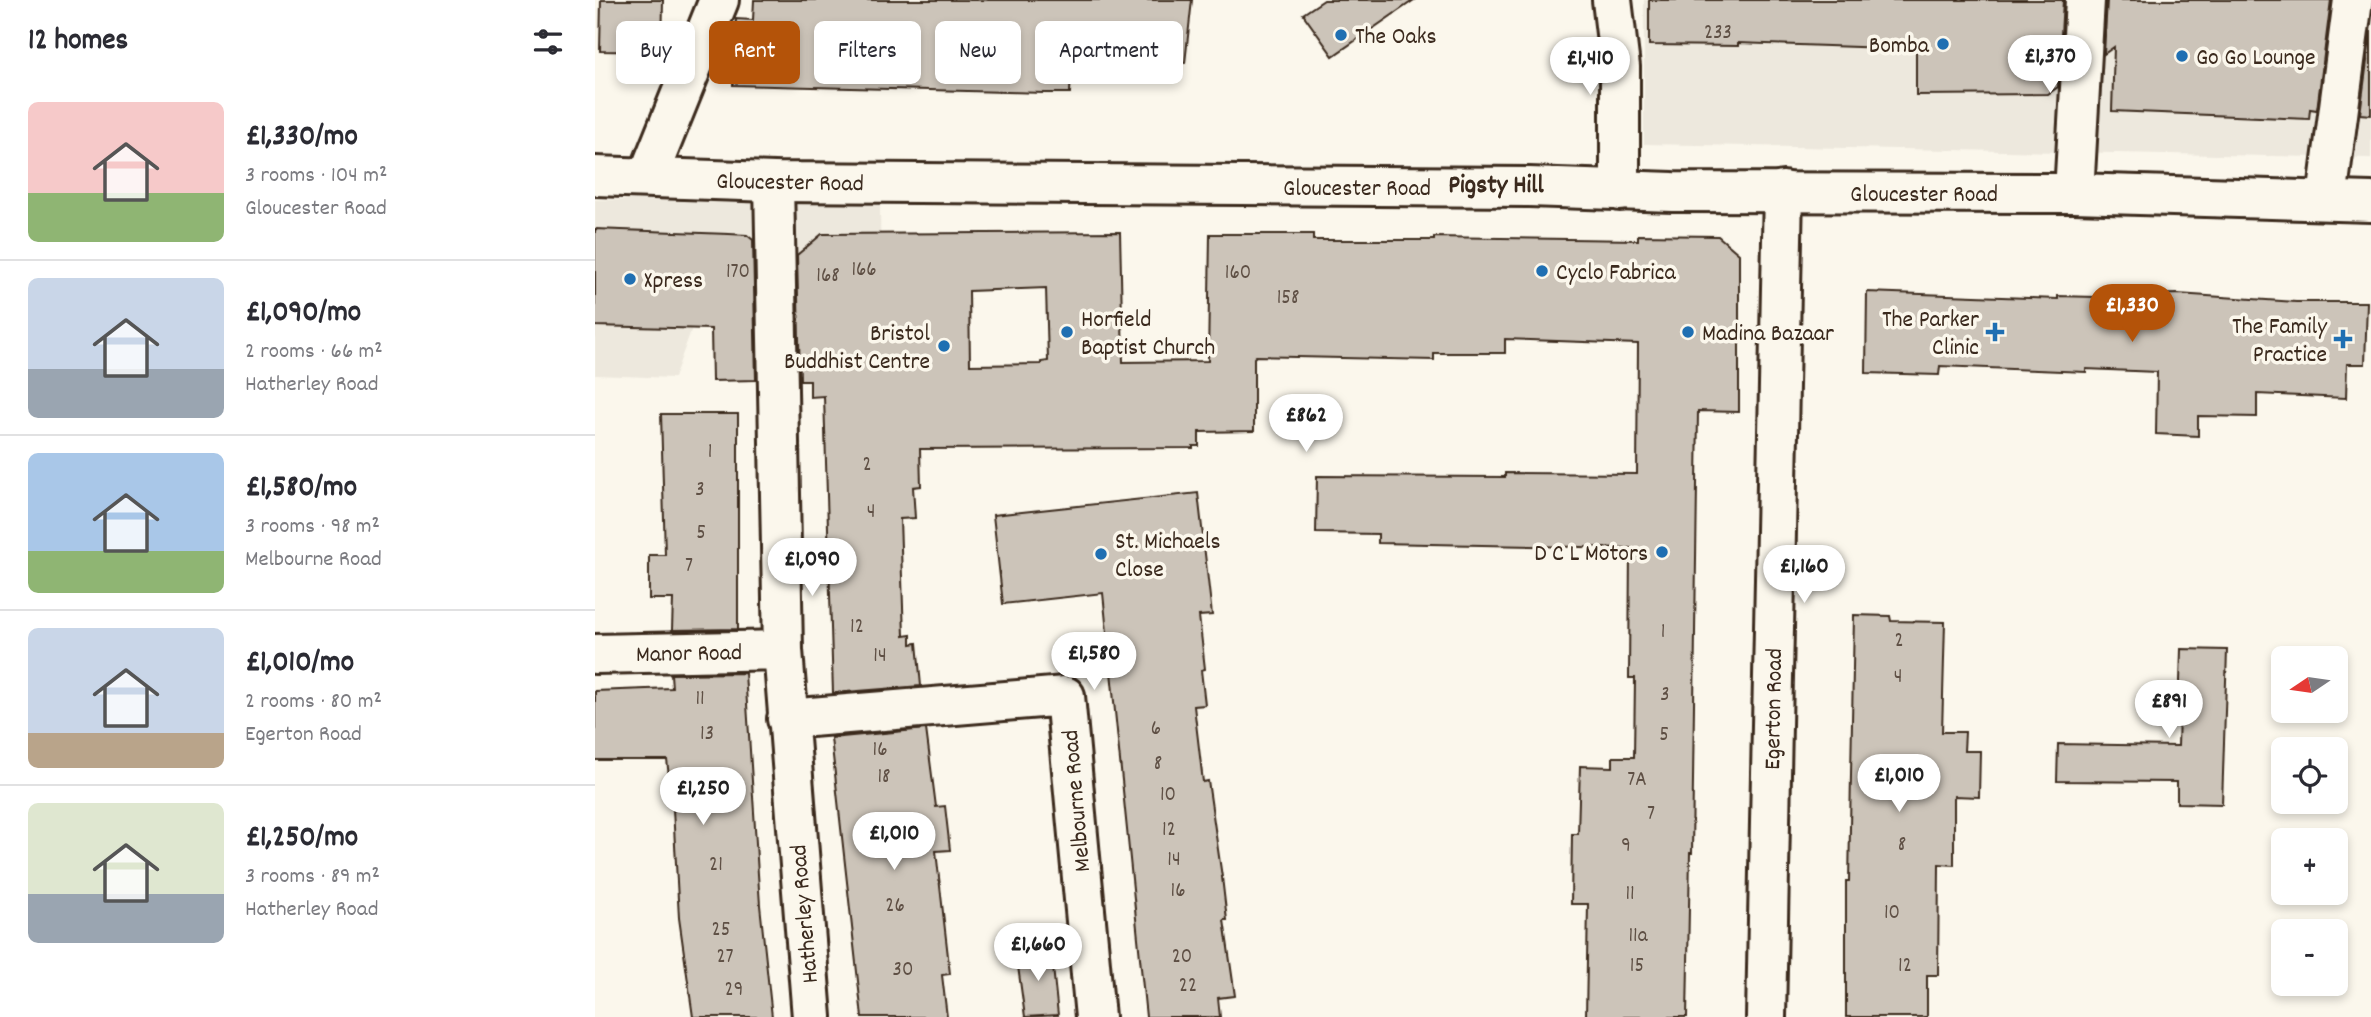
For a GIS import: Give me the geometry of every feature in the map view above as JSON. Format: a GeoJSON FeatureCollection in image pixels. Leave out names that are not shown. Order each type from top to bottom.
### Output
{"type":"FeatureCollection","features":[{"type":"Feature","properties":{"kind":"street"},"geometry":{"type":"LineString","coordinates":[[648,176],[719,0]]}},
{"type":"Feature","properties":{"kind":"street"},"geometry":{"type":"LineString","coordinates":[[1612,0],[1621,67],[1620,191]]}},
{"type":"Feature","properties":{"kind":"street"},"geometry":{"type":"LineString","coordinates":[[2074,193],[2085,0]]}},
{"type":"Feature","properties":{"kind":"street"},"geometry":{"type":"LineString","coordinates":[[2327,199],[2353,0]]}},
{"type":"Feature","properties":{"kind":"street","name":"Gloucester Road"},"geometry":{"type":"LineString","coordinates":[[595,176],[774,182],[2074,193],[2371,202]]}},
{"type":"Feature","properties":{"kind":"street","name":"Hatherley Road"},"geometry":{"type":"LineString","coordinates":[[774,182],[783,650],[812,1017]]}},
{"type":"Feature","properties":{"kind":"street","name":"Egerton Road"},"geometry":{"type":"LineString","coordinates":[[1766,1017],[1783,191]]}},
{"type":"Feature","properties":{"kind":"street","name":"Manor Road"},"geometry":{"type":"LineString","coordinates":[[595,654],[783,650]]}},
{"type":"Feature","properties":{"kind":"street","name":"Melbourne Road"},"geometry":{"type":"LineString","coordinates":[[787,719],[1065,696],[1095,1017]]}},
{"type":"Feature","properties":{"kind":"shaded area"},"geometry":{"type":"Polygon","coordinates":[[[1644,0],[2371,0],[2371,158],[1644,144],[1644,0]]]}},
{"type":"Feature","properties":{"kind":"shaded area"},"geometry":{"type":"Polygon","coordinates":[[[595,200],[880,200],[881,301],[790,303],[698,311],[674,378],[595,375],[595,200]]]}},
{"type":"Feature","properties":{"kind":"building"},"geometry":{"type":"Polygon","coordinates":[[[601,0],[663,0],[663,21],[616,21],[616,51],[600,51],[601,0]]]}},
{"type":"Feature","properties":{"kind":"building"},"geometry":{"type":"Polygon","coordinates":[[[754,0],[1192,0],[1185,63],[1183,21],[1035,21],[1035,84],[1070,84],[1070,93],[733,85],[800,84],[800,21],[736,21],[753,20],[754,0]]]}},
{"type":"Feature","properties":{"kind":"building","name":"The Oaks"},"geometry":{"type":"Polygon","coordinates":[[[1324,0],[1414,0],[1333,56],[1303,14],[1324,0]]]}},
{"type":"Feature","properties":{"kind":"building"},"geometry":{"type":"Polygon","coordinates":[[[1649,0],[2063,0],[2058,87],[2048,94],[1916,95],[1916,49],[1738,43],[1738,46],[1649,45],[1649,0]]]}},
{"type":"Feature","properties":{"kind":"building"},"geometry":{"type":"Polygon","coordinates":[[[2107,0],[2331,0],[2317,110],[2310,109],[2309,119],[2112,111],[2114,47],[2104,54],[2107,0]]]}},
{"type":"Feature","properties":{"kind":"building"},"geometry":{"type":"Polygon","coordinates":[[[2371,31],[2371,115],[2360,114],[2371,31]]]}},
{"type":"Feature","properties":{"kind":"building"},"geometry":{"type":"Polygon","coordinates":[[[595,229],[747,235],[753,240],[756,380],[712,381],[711,329],[595,326],[595,229]]]}},
{"type":"Feature","properties":{"kind":"building"},"geometry":{"type":"Polygon","coordinates":[[[1120,232],[1123,362],[1208,361],[1210,234],[1313,234],[1313,240],[1434,240],[1434,237],[1638,240],[1638,235],[1718,236],[1739,254],[1739,412],[1698,411],[1687,1017],[1586,1017],[1588,904],[1571,904],[1572,834],[1578,834],[1580,766],[1613,767],[1613,757],[1634,757],[1635,678],[1629,678],[1630,548],[1378,543],[1378,534],[1316,533],[1317,476],[1505,477],[1505,473],[1637,474],[1638,344],[1505,339],[1505,353],[1434,353],[1434,360],[1256,356],[1254,431],[1199,432],[1199,446],[1193,448],[920,449],[921,486],[913,487],[915,518],[900,519],[904,636],[911,635],[911,644],[917,643],[921,686],[833,693],[824,396],[810,397],[810,380],[800,380],[797,255],[822,234],[1120,232]],[[1046,288],[969,291],[970,365],[1041,364],[1048,361],[1046,288]]]}},
{"type":"Feature","properties":{"kind":"building"},"geometry":{"type":"Polygon","coordinates":[[[1867,292],[2058,299],[2058,296],[2135,298],[2135,295],[2178,294],[2296,302],[2367,302],[2365,364],[2347,364],[2346,398],[2257,394],[2257,417],[2198,416],[2198,436],[2156,434],[2157,372],[1940,366],[1939,375],[1866,373],[1867,292]]]}},
{"type":"Feature","properties":{"kind":"building"},"geometry":{"type":"Polygon","coordinates":[[[661,414],[738,414],[738,629],[672,630],[673,599],[649,599],[649,555],[665,555],[661,414]]]}},
{"type":"Feature","properties":{"kind":"building"},"geometry":{"type":"Polygon","coordinates":[[[1198,493],[1212,615],[1199,616],[1205,669],[1201,670],[1205,705],[1194,706],[1203,782],[1208,781],[1222,877],[1227,920],[1224,920],[1235,996],[1218,998],[1220,1017],[1146,1017],[1103,593],[1003,604],[993,515],[1198,493]]]}},
{"type":"Feature","properties":{"kind":"building"},"geometry":{"type":"Polygon","coordinates":[[[1854,615],[1890,616],[1891,621],[1945,622],[1942,732],[1965,732],[1964,751],[1980,751],[1979,797],[1954,796],[1954,865],[1939,864],[1938,975],[1927,975],[1927,1017],[1846,1017],[1846,881],[1849,881],[1854,615]]]}},
{"type":"Feature","properties":{"kind":"building"},"geometry":{"type":"Polygon","coordinates":[[[2181,649],[2227,650],[2222,804],[2177,803],[2177,782],[2057,781],[2058,744],[2178,746],[2181,649]]]}},
{"type":"Feature","properties":{"kind":"building"},"geometry":{"type":"Polygon","coordinates":[[[745,673],[760,905],[772,1017],[693,1017],[679,918],[673,809],[667,760],[595,760],[595,691],[672,688],[671,674],[745,673]]]}},
{"type":"Feature","properties":{"kind":"building"},"geometry":{"type":"Polygon","coordinates":[[[926,729],[936,807],[945,806],[950,850],[936,851],[950,974],[942,975],[947,1017],[862,1017],[831,738],[926,729]]]}},
{"type":"Feature","properties":{"kind":"building"},"geometry":{"type":"Polygon","coordinates":[[[1051,948],[1058,1015],[1025,1017],[1016,952],[1051,948]]]}},
{"type":"Feature","properties":{"kind":"place","name":"The Oaks"},"geometry":{"type":"Point","coordinates":[1341,35]}},
{"type":"Feature","properties":{"kind":"place","name":"Bomba"},"geometry":{"type":"Point","coordinates":[1943,44]}},
{"type":"Feature","properties":{"kind":"place","name":"Go Go Lounge"},"geometry":{"type":"Point","coordinates":[2182,56]}},
{"type":"Feature","properties":{"kind":"place","name":"Cyclo Fabrica"},"geometry":{"type":"Point","coordinates":[1542,271]}},
{"type":"Feature","properties":{"kind":"place","name":"Xpress"},"geometry":{"type":"Point","coordinates":[630,279]}},
{"type":"Feature","properties":{"kind":"place","name":"Horfield Baptist Church"},"geometry":{"type":"Point","coordinates":[1067,332]}},
{"type":"Feature","properties":{"kind":"place","name":"Madina Bazaar"},"geometry":{"type":"Point","coordinates":[1688,332]}},
{"type":"Feature","properties":{"kind":"place","name":"The Parker Clinic"},"geometry":{"type":"Point","coordinates":[1995,332]}},
{"type":"Feature","properties":{"kind":"place","name":"The Family Practice"},"geometry":{"type":"Point","coordinates":[2343,339]}},
{"type":"Feature","properties":{"kind":"place","name":"Bristol Buddhist Centre"},"geometry":{"type":"Point","coordinates":[944,346]}},
{"type":"Feature","properties":{"kind":"place","name":"D C L Motors"},"geometry":{"type":"Point","coordinates":[1662,552]}},
{"type":"Feature","properties":{"kind":"place","name":"St. Michaels Close"},"geometry":{"type":"Point","coordinates":[1101,554]}},
{"type":"Feature","properties":{"kind":"district","name":"Pigsty Hill"},"geometry":{"type":"Point","coordinates":[1496,183]}}]}
